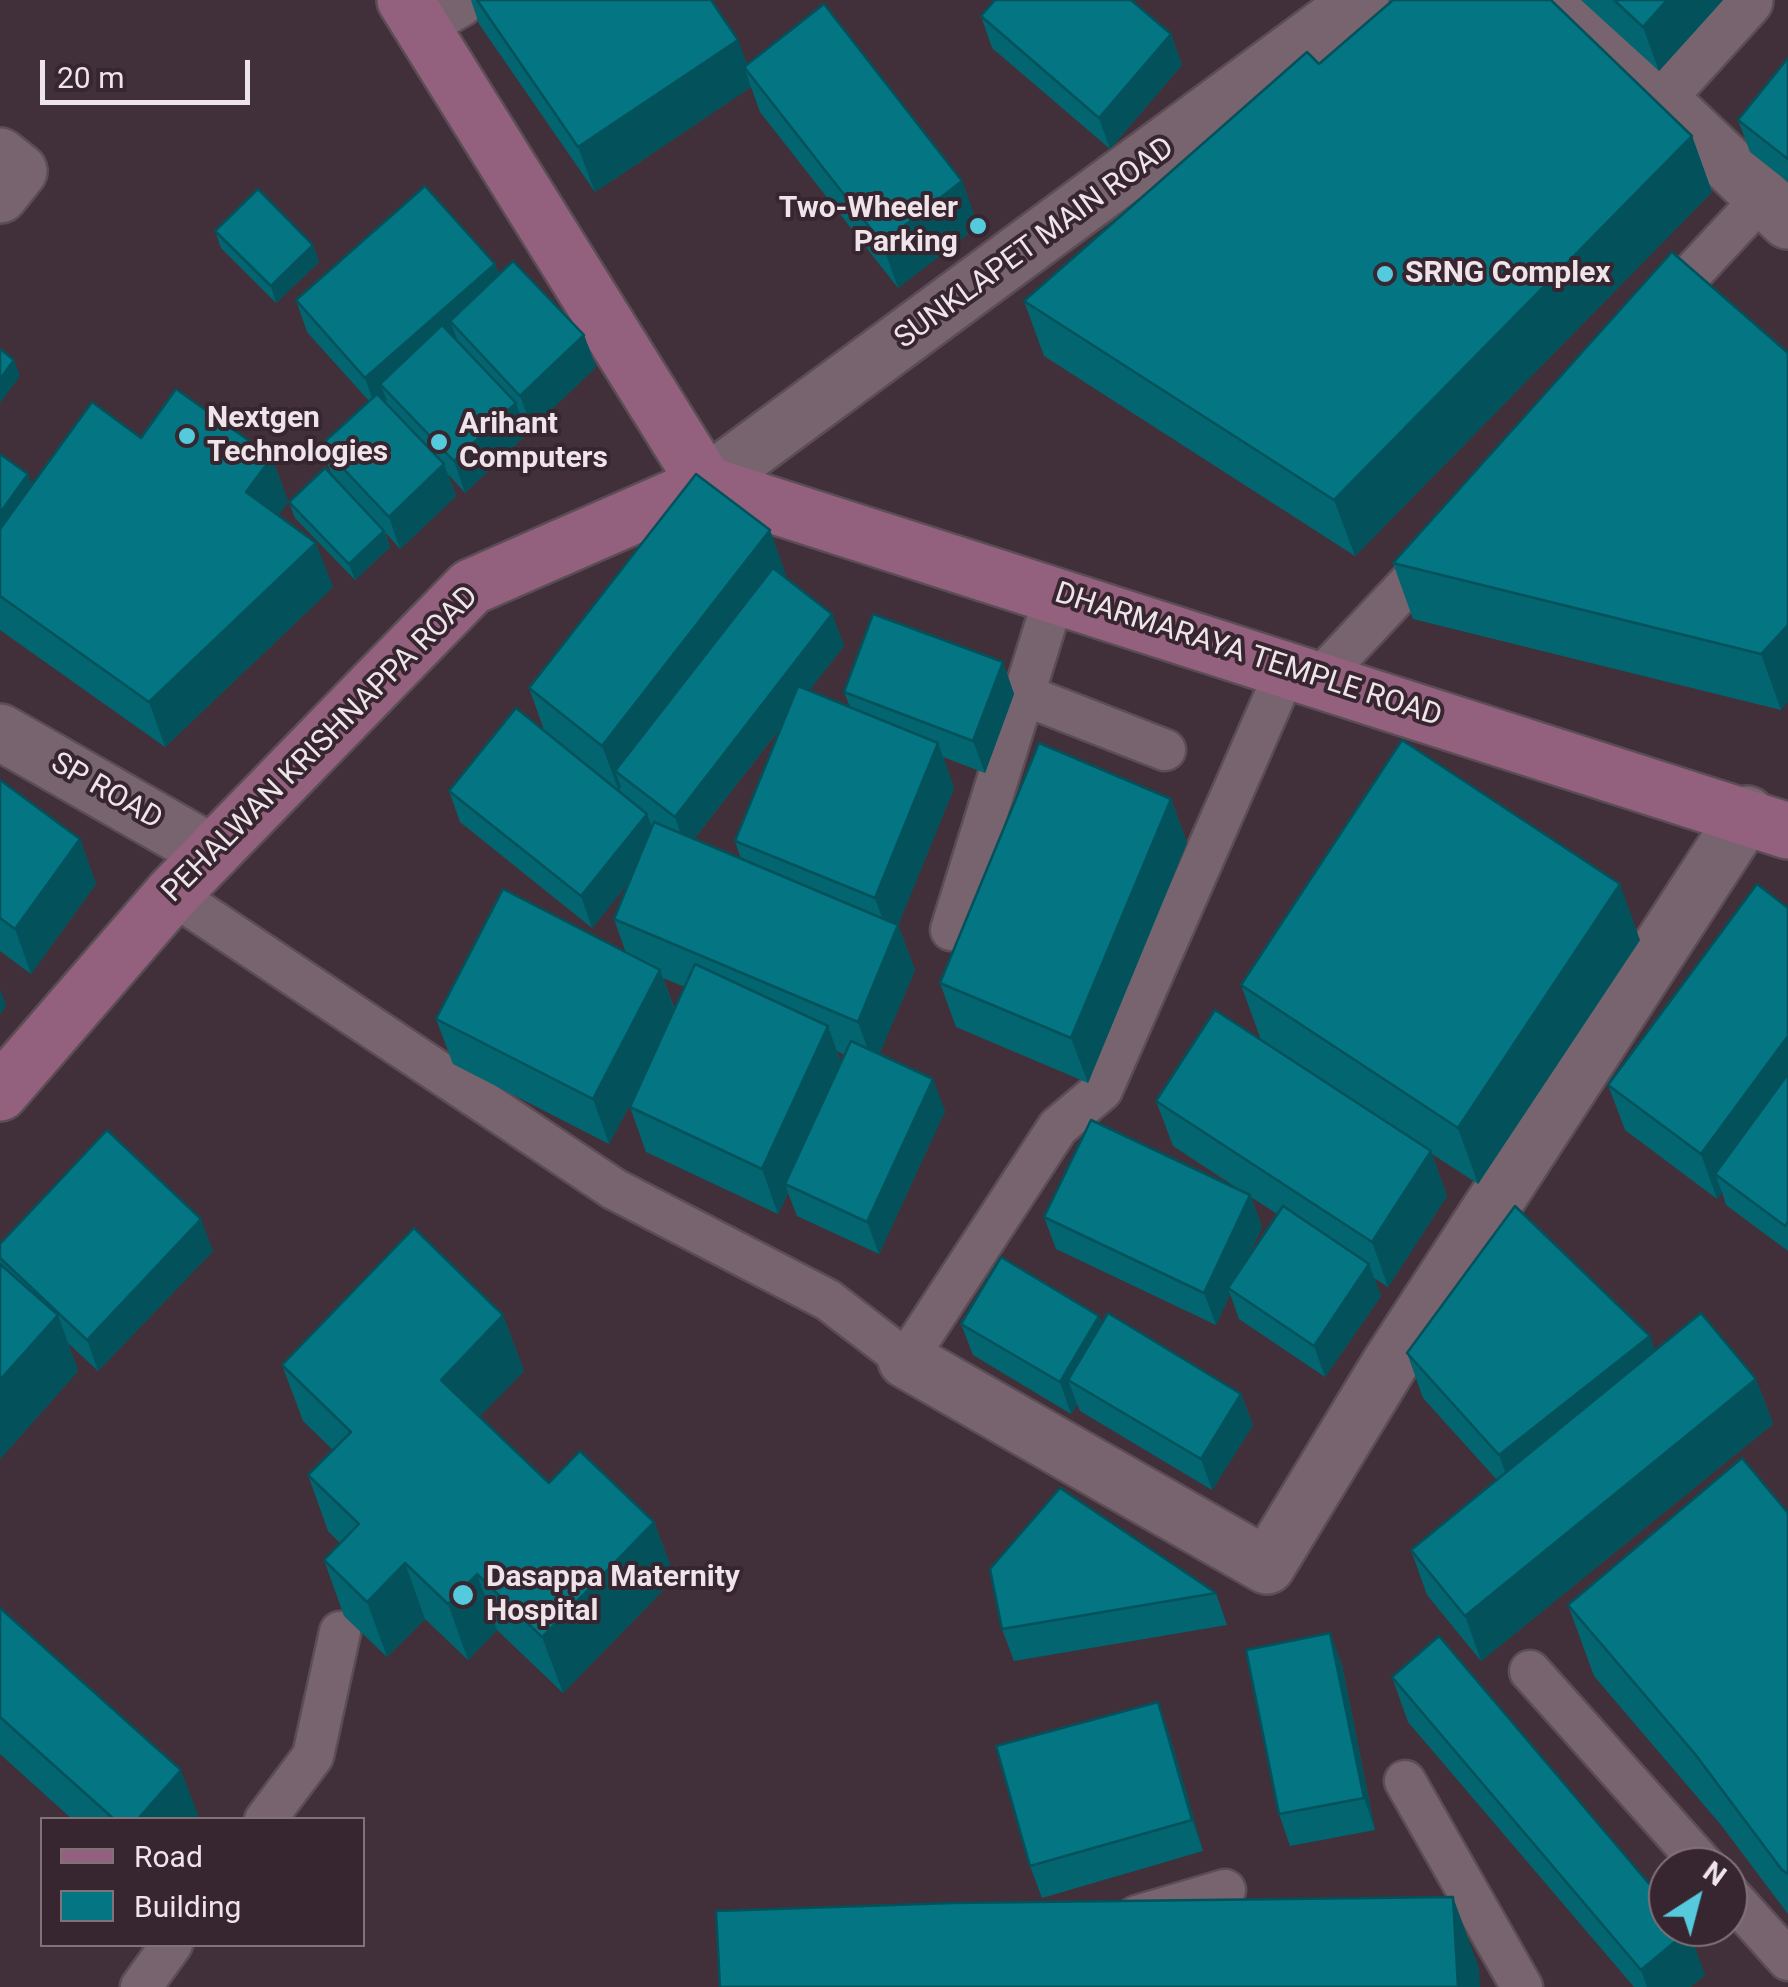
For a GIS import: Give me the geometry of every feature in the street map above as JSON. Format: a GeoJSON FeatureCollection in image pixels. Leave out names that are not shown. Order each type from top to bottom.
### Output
{"type":"FeatureCollection","features":[{"type":"Feature","properties":{"kind":"main road"},"geometry":{"type":"LineString","coordinates":[[428,7],[706,484]]}},
{"type":"Feature","properties":{"kind":"main road","name":"DHARMARAYA TEMPLE ROAD"},"geometry":{"type":"LineString","coordinates":[[706,484],[1768,823]]}},
{"type":"Feature","properties":{"kind":"main road","name":"PEHALWAN KRISHNAPPA ROAD"},"geometry":{"type":"LineString","coordinates":[[0,1093],[172,894],[471,587],[706,484]]}},
{"type":"Feature","properties":{"kind":"street","name":"SUNKLAPET MAIN ROAD"},"geometry":{"type":"LineString","coordinates":[[706,484],[1305,18],[1362,0]]}},
{"type":"Feature","properties":{"kind":"street"},"geometry":{"type":"LineString","coordinates":[[1556,0],[1775,209]]}},
{"type":"Feature","properties":{"kind":"street"},"geometry":{"type":"LineString","coordinates":[[1658,96],[1745,0]]}},
{"type":"Feature","properties":{"kind":"street","name":"SP ROAD"},"geometry":{"type":"LineString","coordinates":[[0,732],[212,852]]}},
{"type":"Feature","properties":{"kind":"street"},"geometry":{"type":"LineString","coordinates":[[906,1360],[1267,1566],[1389,1365],[1768,823]]}},
{"type":"Feature","properties":{"kind":"lane"},"geometry":{"type":"LineString","coordinates":[[1637,334],[1775,209]]}},
{"type":"Feature","properties":{"kind":"lane"},"geometry":{"type":"LineString","coordinates":[[172,894],[614,1189],[828,1300],[906,1360],[1058,1127],[1102,1090],[1303,673],[1466,521]]}},
{"type":"Feature","properties":{"kind":"lane"},"geometry":{"type":"LineString","coordinates":[[951,930],[1056,594]]}},
{"type":"Feature","properties":{"kind":"lane"},"geometry":{"type":"LineString","coordinates":[[1024,695],[1165,750]]}},
{"type":"Feature","properties":{"kind":"lane"},"geometry":{"type":"LineString","coordinates":[[267,1817],[313,1756],[340,1632]]}},
{"type":"Feature","properties":{"kind":"lane"},"geometry":{"type":"LineString","coordinates":[[1530,1671],[1687,1847]]}},
{"type":"Feature","properties":{"kind":"lane"},"geometry":{"type":"LineString","coordinates":[[1405,1781],[1522,1987]]}},
{"type":"Feature","properties":{"kind":"lane"},"geometry":{"type":"LineString","coordinates":[[1095,1929],[1225,1890]]}},
{"type":"Feature","properties":{"kind":"lane"},"geometry":{"type":"LineString","coordinates":[[1748,1915],[1788,1960]]}},
{"type":"Feature","properties":{"kind":"lane"},"geometry":{"type":"LineString","coordinates":[[141,1987],[170,1947]]}},
{"type":"Feature","properties":{"kind":"building"},"geometry":{"type":"Polygon","coordinates":[[[477,0],[711,0],[738,40],[578,147],[477,0]]]}},
{"type":"Feature","properties":{"kind":"building"},"geometry":{"type":"Polygon","coordinates":[[[995,0],[1131,0],[1171,34],[1099,118],[981,16],[995,0]]]}},
{"type":"Feature","properties":{"kind":"building","name":"SRNG Complex"},"geometry":{"type":"Polygon","coordinates":[[[1393,0],[1551,0],[1692,136],[1334,500],[1024,301],[1307,52],[1319,64],[1393,0]]]}},
{"type":"Feature","properties":{"kind":"building"},"geometry":{"type":"Polygon","coordinates":[[[1614,0],[1667,0],[1643,27],[1614,0]]]}},
{"type":"Feature","properties":{"kind":"building"},"geometry":{"type":"Polygon","coordinates":[[[824,4],[962,181],[882,243],[744,67],[824,4]]]}},
{"type":"Feature","properties":{"kind":"building"},"geometry":{"type":"Polygon","coordinates":[[[1788,58],[1788,159],[1738,120],[1788,58]]]}},
{"type":"Feature","properties":{"kind":"building"},"geometry":{"type":"Polygon","coordinates":[[[425,186],[495,264],[365,378],[296,300],[425,186]]]}},
{"type":"Feature","properties":{"kind":"building"},"geometry":{"type":"Polygon","coordinates":[[[258,189],[313,245],[271,286],[215,231],[258,189]]]}},
{"type":"Feature","properties":{"kind":"building"},"geometry":{"type":"Polygon","coordinates":[[[1672,252],[1788,353],[1788,625],[1761,654],[1393,563],[1672,252]]]}},
{"type":"Feature","properties":{"kind":"building"},"geometry":{"type":"Polygon","coordinates":[[[513,261],[584,335],[520,396],[450,321],[513,261]]]}},
{"type":"Feature","properties":{"kind":"building"},"geometry":{"type":"Polygon","coordinates":[[[442,325],[516,403],[454,461],[380,384],[442,325]]]}},
{"type":"Feature","properties":{"kind":"building"},"geometry":{"type":"Polygon","coordinates":[[[0,349],[14,360],[0,379],[0,349]]]}},
{"type":"Feature","properties":{"kind":"building"},"geometry":{"type":"Polygon","coordinates":[[[176,389],[272,457],[246,492],[316,543],[149,702],[0,596],[0,529],[92,402],[141,438],[176,389]]]}},
{"type":"Feature","properties":{"kind":"building"},"geometry":{"type":"Polygon","coordinates":[[[377,394],[444,464],[389,517],[321,445],[377,394]]]}},
{"type":"Feature","properties":{"kind":"building"},"geometry":{"type":"Polygon","coordinates":[[[0,454],[28,474],[0,513],[0,454]]]}},
{"type":"Feature","properties":{"kind":"building"},"geometry":{"type":"Polygon","coordinates":[[[325,468],[384,531],[349,564],[289,502],[325,468]]]}},
{"type":"Feature","properties":{"kind":"building"},"geometry":{"type":"Polygon","coordinates":[[[696,474],[770,530],[602,746],[529,688],[696,474]]]}},
{"type":"Feature","properties":{"kind":"building"},"geometry":{"type":"Polygon","coordinates":[[[773,568],[832,614],[675,817],[615,771],[773,568]]]}},
{"type":"Feature","properties":{"kind":"building"},"geometry":{"type":"Polygon","coordinates":[[[873,614],[1003,662],[973,741],[844,692],[873,614]]]}},
{"type":"Feature","properties":{"kind":"building"},"geometry":{"type":"Polygon","coordinates":[[[798,686],[938,743],[875,898],[735,841],[798,686]]]}},
{"type":"Feature","properties":{"kind":"building"},"geometry":{"type":"Polygon","coordinates":[[[516,708],[647,814],[581,896],[449,791],[516,708]]]}},
{"type":"Feature","properties":{"kind":"building"},"geometry":{"type":"Polygon","coordinates":[[[1402,740],[1620,884],[1458,1128],[1241,985],[1402,740]]]}},
{"type":"Feature","properties":{"kind":"building"},"geometry":{"type":"Polygon","coordinates":[[[1039,743],[1171,799],[1071,1038],[940,983],[1039,743]]]}},
{"type":"Feature","properties":{"kind":"building"},"geometry":{"type":"Polygon","coordinates":[[[0,780],[80,839],[15,929],[0,918],[0,780]]]}},
{"type":"Feature","properties":{"kind":"building"},"geometry":{"type":"Polygon","coordinates":[[[654,822],[898,925],[858,1022],[614,919],[654,822]]]}},
{"type":"Feature","properties":{"kind":"building"},"geometry":{"type":"Polygon","coordinates":[[[1757,884],[1788,908],[1788,1036],[1701,1154],[1608,1085],[1757,884]]]}},
{"type":"Feature","properties":{"kind":"building"},"geometry":{"type":"Polygon","coordinates":[[[503,889],[660,970],[593,1099],[436,1019],[503,889]]]}},
{"type":"Feature","properties":{"kind":"building"},"geometry":{"type":"Polygon","coordinates":[[[695,964],[828,1026],[762,1169],[630,1107],[695,964]]]}},
{"type":"Feature","properties":{"kind":"building"},"geometry":{"type":"Polygon","coordinates":[[[1215,1010],[1431,1151],[1372,1242],[1156,1101],[1215,1010]]]}},
{"type":"Feature","properties":{"kind":"building"},"geometry":{"type":"Polygon","coordinates":[[[851,1041],[933,1079],[867,1222],[785,1184],[851,1041]]]}},
{"type":"Feature","properties":{"kind":"building"},"geometry":{"type":"Polygon","coordinates":[[[1788,1074],[1788,1222],[1785,1226],[1715,1174],[1788,1074]]]}},
{"type":"Feature","properties":{"kind":"building"},"geometry":{"type":"Polygon","coordinates":[[[1091,1120],[1250,1195],[1204,1293],[1044,1217],[1091,1120]]]}},
{"type":"Feature","properties":{"kind":"building"},"geometry":{"type":"Polygon","coordinates":[[[107,1130],[201,1219],[87,1340],[0,1258],[0,1244],[107,1130]]]}},
{"type":"Feature","properties":{"kind":"building"},"geometry":{"type":"Polygon","coordinates":[[[1283,1206],[1369,1264],[1314,1346],[1228,1288],[1283,1206]]]}},
{"type":"Feature","properties":{"kind":"building"},"geometry":{"type":"Polygon","coordinates":[[[1515,1206],[1650,1336],[1499,1455],[1407,1353],[1515,1206]]]}},
{"type":"Feature","properties":{"kind":"building"},"geometry":{"type":"Polygon","coordinates":[[[414,1228],[503,1315],[441,1380],[549,1483],[580,1451],[654,1522],[542,1637],[477,1574],[448,1604],[405,1563],[367,1602],[324,1560],[359,1524],[308,1475],[351,1432],[282,1365],[414,1228]]]}},
{"type":"Feature","properties":{"kind":"building"},"geometry":{"type":"Polygon","coordinates":[[[1001,1257],[1099,1316],[1060,1382],[961,1324],[1001,1257]]]}},
{"type":"Feature","properties":{"kind":"building"},"geometry":{"type":"Polygon","coordinates":[[[0,1264],[58,1315],[0,1380],[0,1264]]]}},
{"type":"Feature","properties":{"kind":"building"},"geometry":{"type":"Polygon","coordinates":[[[1108,1313],[1241,1394],[1201,1459],[1068,1380],[1108,1313]]]}},
{"type":"Feature","properties":{"kind":"building"},"geometry":{"type":"Polygon","coordinates":[[[1701,1313],[1756,1379],[1465,1616],[1411,1550],[1701,1313]]]}},
{"type":"Feature","properties":{"kind":"building"},"geometry":{"type":"Polygon","coordinates":[[[1742,1458],[1788,1513],[1788,1874],[1695,1754],[1568,1605],[1742,1458]]]}},
{"type":"Feature","properties":{"kind":"building"},"geometry":{"type":"Polygon","coordinates":[[[1060,1488],[1216,1593],[1002,1629],[990,1569],[1060,1488]]]}},
{"type":"Feature","properties":{"kind":"building"},"geometry":{"type":"Polygon","coordinates":[[[0,1608],[181,1770],[140,1817],[112,1817],[0,1717],[0,1608]]]}},
{"type":"Feature","properties":{"kind":"building"},"geometry":{"type":"Polygon","coordinates":[[[1330,1633],[1364,1798],[1279,1814],[1246,1650],[1330,1633]]]}},
{"type":"Feature","properties":{"kind":"building"},"geometry":{"type":"Polygon","coordinates":[[[1439,1636],[1648,1882],[1648,1947],[1669,1947],[1641,1970],[1392,1677],[1439,1636]]]}},
{"type":"Feature","properties":{"kind":"building"},"geometry":{"type":"Polygon","coordinates":[[[1158,1702],[1192,1820],[1030,1866],[996,1746],[1158,1702]]]}},
{"type":"Feature","properties":{"kind":"building"},"geometry":{"type":"Polygon","coordinates":[[[1453,1897],[1458,1987],[720,1987],[716,1911],[953,1903],[1453,1897]]]}},
{"type":"Feature","properties":{"kind":"place","name":"Two-Wheeler Parking"},"geometry":{"type":"Point","coordinates":[978,226]}},
{"type":"Feature","properties":{"kind":"place","name":"SRNG Complex"},"geometry":{"type":"Point","coordinates":[1385,274]}},
{"type":"Feature","properties":{"kind":"place","name":"Nextgen Technologies"},"geometry":{"type":"Point","coordinates":[187,436]}},
{"type":"Feature","properties":{"kind":"place","name":"Arihant Computers"},"geometry":{"type":"Point","coordinates":[439,442]}},
{"type":"Feature","properties":{"kind":"place","name":"Dasappa Maternity Hospital"},"geometry":{"type":"Point","coordinates":[463,1595]}}]}
